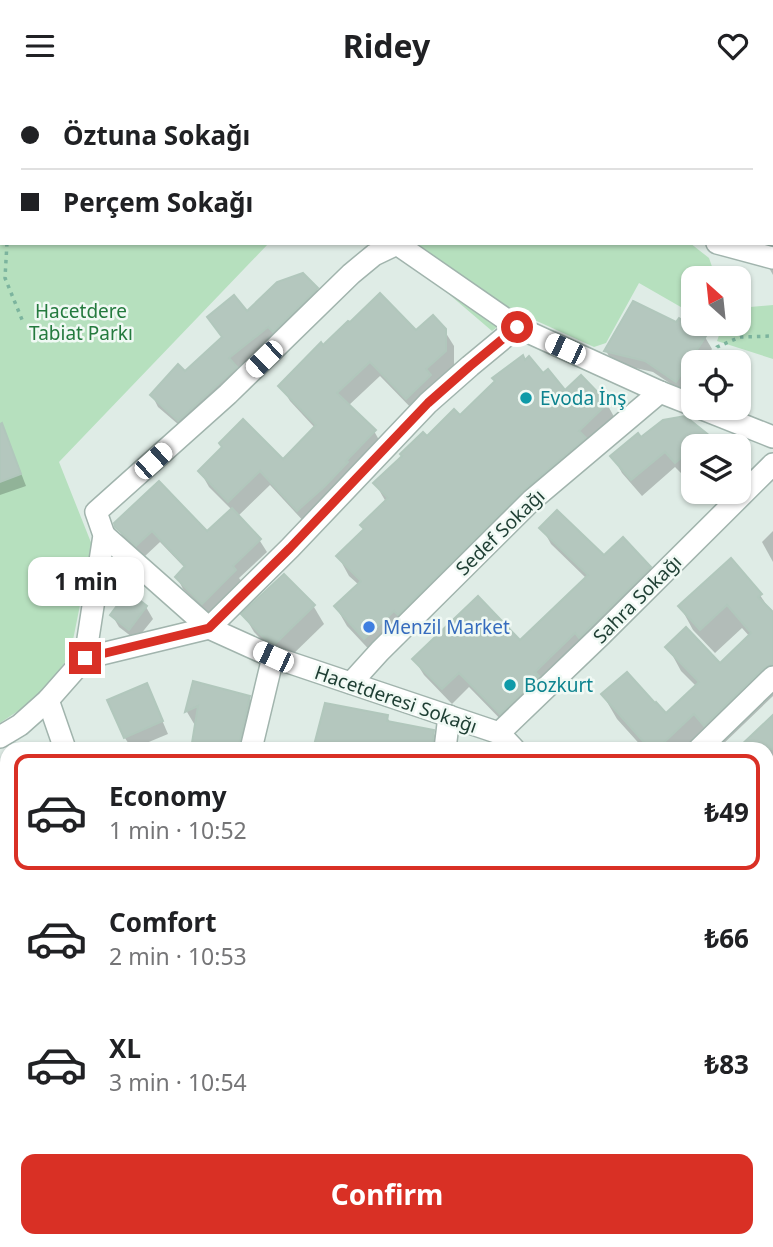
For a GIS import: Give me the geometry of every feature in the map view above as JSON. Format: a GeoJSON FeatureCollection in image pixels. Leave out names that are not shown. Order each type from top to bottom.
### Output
{"type":"FeatureCollection","features":[{"type":"Feature","properties":{"kind":"street"},"geometry":{"type":"LineString","coordinates":[[0,737],[20,725],[48,700],[85,658],[104,535],[96,512],[228,394],[351,274],[374,255],[395,245]]}},
{"type":"Feature","properties":{"kind":"street"},"geometry":{"type":"LineString","coordinates":[[398,245],[517,327],[681,400]]}},
{"type":"Feature","properties":{"kind":"street"},"geometry":{"type":"LineString","coordinates":[[724,245],[773,258]]}},
{"type":"Feature","properties":{"kind":"street"},"geometry":{"type":"LineString","coordinates":[[85,658],[209,628],[290,548],[428,403],[517,327]]}},
{"type":"Feature","properties":{"kind":"street","name":"Sedef Sokağı"},"geometry":{"type":"LineString","coordinates":[[351,684],[380,650],[532,499],[660,392]]}},
{"type":"Feature","properties":{"kind":"street"},"geometry":{"type":"LineString","coordinates":[[730,420],[773,437]]}},
{"type":"Feature","properties":{"kind":"street","name":"Sahra Sokağı"},"geometry":{"type":"LineString","coordinates":[[499,733],[773,464]]}},
{"type":"Feature","properties":{"kind":"street","name":"Hacetderesi Sokağı"},"geometry":{"type":"LineString","coordinates":[[104,535],[209,628],[273,657],[499,733],[507,742]]}},
{"type":"Feature","properties":{"kind":"street"},"geometry":{"type":"LineString","coordinates":[[253,742],[273,657]]}},
{"type":"Feature","properties":{"kind":"street"},"geometry":{"type":"LineString","coordinates":[[706,742],[773,677]]}},
{"type":"Feature","properties":{"kind":"street"},"geometry":{"type":"LineString","coordinates":[[48,700],[63,742]]}},
{"type":"Feature","properties":{"kind":"street"},"geometry":{"type":"LineString","coordinates":[[446,742],[449,716]]}},
{"type":"Feature","properties":{"kind":"path"},"geometry":{"type":"LineString","coordinates":[[7,245],[5,278],[23,322]]}},
{"type":"Feature","properties":{"kind":"path"},"geometry":{"type":"LineString","coordinates":[[715,350],[740,337],[773,336]]}},
{"type":"Feature","properties":{"kind":"green space","name":"Hacetdere Tabiat Parkı"},"geometry":{"type":"Polygon","coordinates":[[[0,245],[267,245],[59,462],[92,545],[70,655],[42,695],[0,723],[0,245]]]}},
{"type":"Feature","properties":{"kind":"green space"},"geometry":{"type":"Polygon","coordinates":[[[391,245],[693,245],[709,258],[712,266],[681,266],[681,307],[639,283],[606,343],[594,347],[517,312],[492,331],[391,245]]]}},
{"type":"Feature","properties":{"kind":"green space"},"geometry":{"type":"Polygon","coordinates":[[[773,305],[773,359],[717,341],[719,336],[751,336],[751,307],[773,305]]]}},
{"type":"Feature","properties":{"kind":"building"},"geometry":{"type":"Polygon","coordinates":[[[303,273],[318,288],[273,332],[268,327],[229,358],[237,367],[178,421],[150,395],[178,364],[185,371],[222,337],[207,317],[234,295],[247,311],[277,282],[303,273]]]}},
{"type":"Feature","properties":{"kind":"building"},"geometry":{"type":"Polygon","coordinates":[[[380,293],[416,330],[433,315],[446,329],[446,351],[426,369],[431,375],[406,399],[370,362],[337,393],[376,430],[324,487],[297,511],[260,471],[228,502],[198,471],[222,447],[219,443],[243,419],[283,459],[316,425],[278,386],[321,342],[323,345],[380,293]]]}},
{"type":"Feature","properties":{"kind":"building"},"geometry":{"type":"Polygon","coordinates":[[[633,301],[676,322],[679,318],[681,319],[681,336],[706,336],[697,350],[681,350],[681,374],[676,382],[645,361],[604,351],[633,301]]]}},
{"type":"Feature","properties":{"kind":"building"},"geometry":{"type":"Polygon","coordinates":[[[523,355],[525,360],[529,356],[543,373],[548,369],[565,390],[581,375],[608,403],[579,431],[586,438],[523,491],[398,615],[394,611],[364,639],[334,606],[361,581],[336,556],[364,529],[360,525],[388,498],[373,483],[423,432],[427,436],[454,409],[460,415],[495,381],[492,378],[523,355]]]}},
{"type":"Feature","properties":{"kind":"building"},"geometry":{"type":"Polygon","coordinates":[[[681,417],[681,420],[690,420],[708,434],[681,434],[681,458],[675,463],[665,452],[631,480],[610,456],[638,433],[641,437],[663,420],[681,417]]]}},
{"type":"Feature","properties":{"kind":"building"},"geometry":{"type":"Polygon","coordinates":[[[2,423],[21,474],[0,482],[0,424],[2,423]]]}},
{"type":"Feature","properties":{"kind":"building"},"geometry":{"type":"Polygon","coordinates":[[[159,481],[207,531],[232,508],[261,539],[233,566],[236,570],[202,604],[175,577],[185,566],[152,531],[136,546],[115,527],[114,523],[159,481]]]}},
{"type":"Feature","properties":{"kind":"building"},"geometry":{"type":"Polygon","coordinates":[[[557,510],[604,555],[623,537],[651,567],[579,638],[575,633],[535,672],[539,676],[500,714],[459,673],[442,689],[412,659],[478,596],[520,640],[588,575],[539,528],[557,510]]]}},
{"type":"Feature","properties":{"kind":"building"},"geometry":{"type":"Polygon","coordinates":[[[731,558],[762,594],[758,597],[773,612],[773,664],[764,668],[704,726],[694,714],[664,742],[644,742],[601,694],[627,672],[666,713],[699,682],[665,647],[686,627],[720,663],[751,633],[727,605],[700,630],[678,606],[731,558]]]}},
{"type":"Feature","properties":{"kind":"building"},"geometry":{"type":"Polygon","coordinates":[[[284,574],[315,605],[275,644],[266,640],[241,614],[284,574]]]}},
{"type":"Feature","properties":{"kind":"building"},"geometry":{"type":"Polygon","coordinates":[[[128,591],[147,606],[129,630],[110,615],[128,591]]]}},
{"type":"Feature","properties":{"kind":"building"},"geometry":{"type":"Polygon","coordinates":[[[193,681],[250,696],[240,742],[192,742],[198,706],[185,712],[193,681]]]}},
{"type":"Feature","properties":{"kind":"building"},"geometry":{"type":"Polygon","coordinates":[[[147,683],[163,721],[124,738],[107,700],[147,683]]]}},
{"type":"Feature","properties":{"kind":"building"},"geometry":{"type":"Polygon","coordinates":[[[325,703],[388,715],[387,721],[434,730],[433,742],[315,742],[325,703]]]}},
{"type":"Feature","properties":{"kind":"building"},"geometry":{"type":"Polygon","coordinates":[[[773,715],[773,742],[744,742],[773,715]]]}},
{"type":"Feature","properties":{"kind":"place","name":"Evoda İnş"},"geometry":{"type":"Point","coordinates":[526,398]}},
{"type":"Feature","properties":{"kind":"place","name":"Menzil Market"},"geometry":{"type":"Point","coordinates":[369,627]}},
{"type":"Feature","properties":{"kind":"place","name":"Bozkurt"},"geometry":{"type":"Point","coordinates":[510,685]}},
{"type":"Feature","properties":{"kind":"route"},"geometry":{"type":"LineString","coordinates":[[85,658],[209,628],[290,548],[428,403],[517,327]]}}]}
